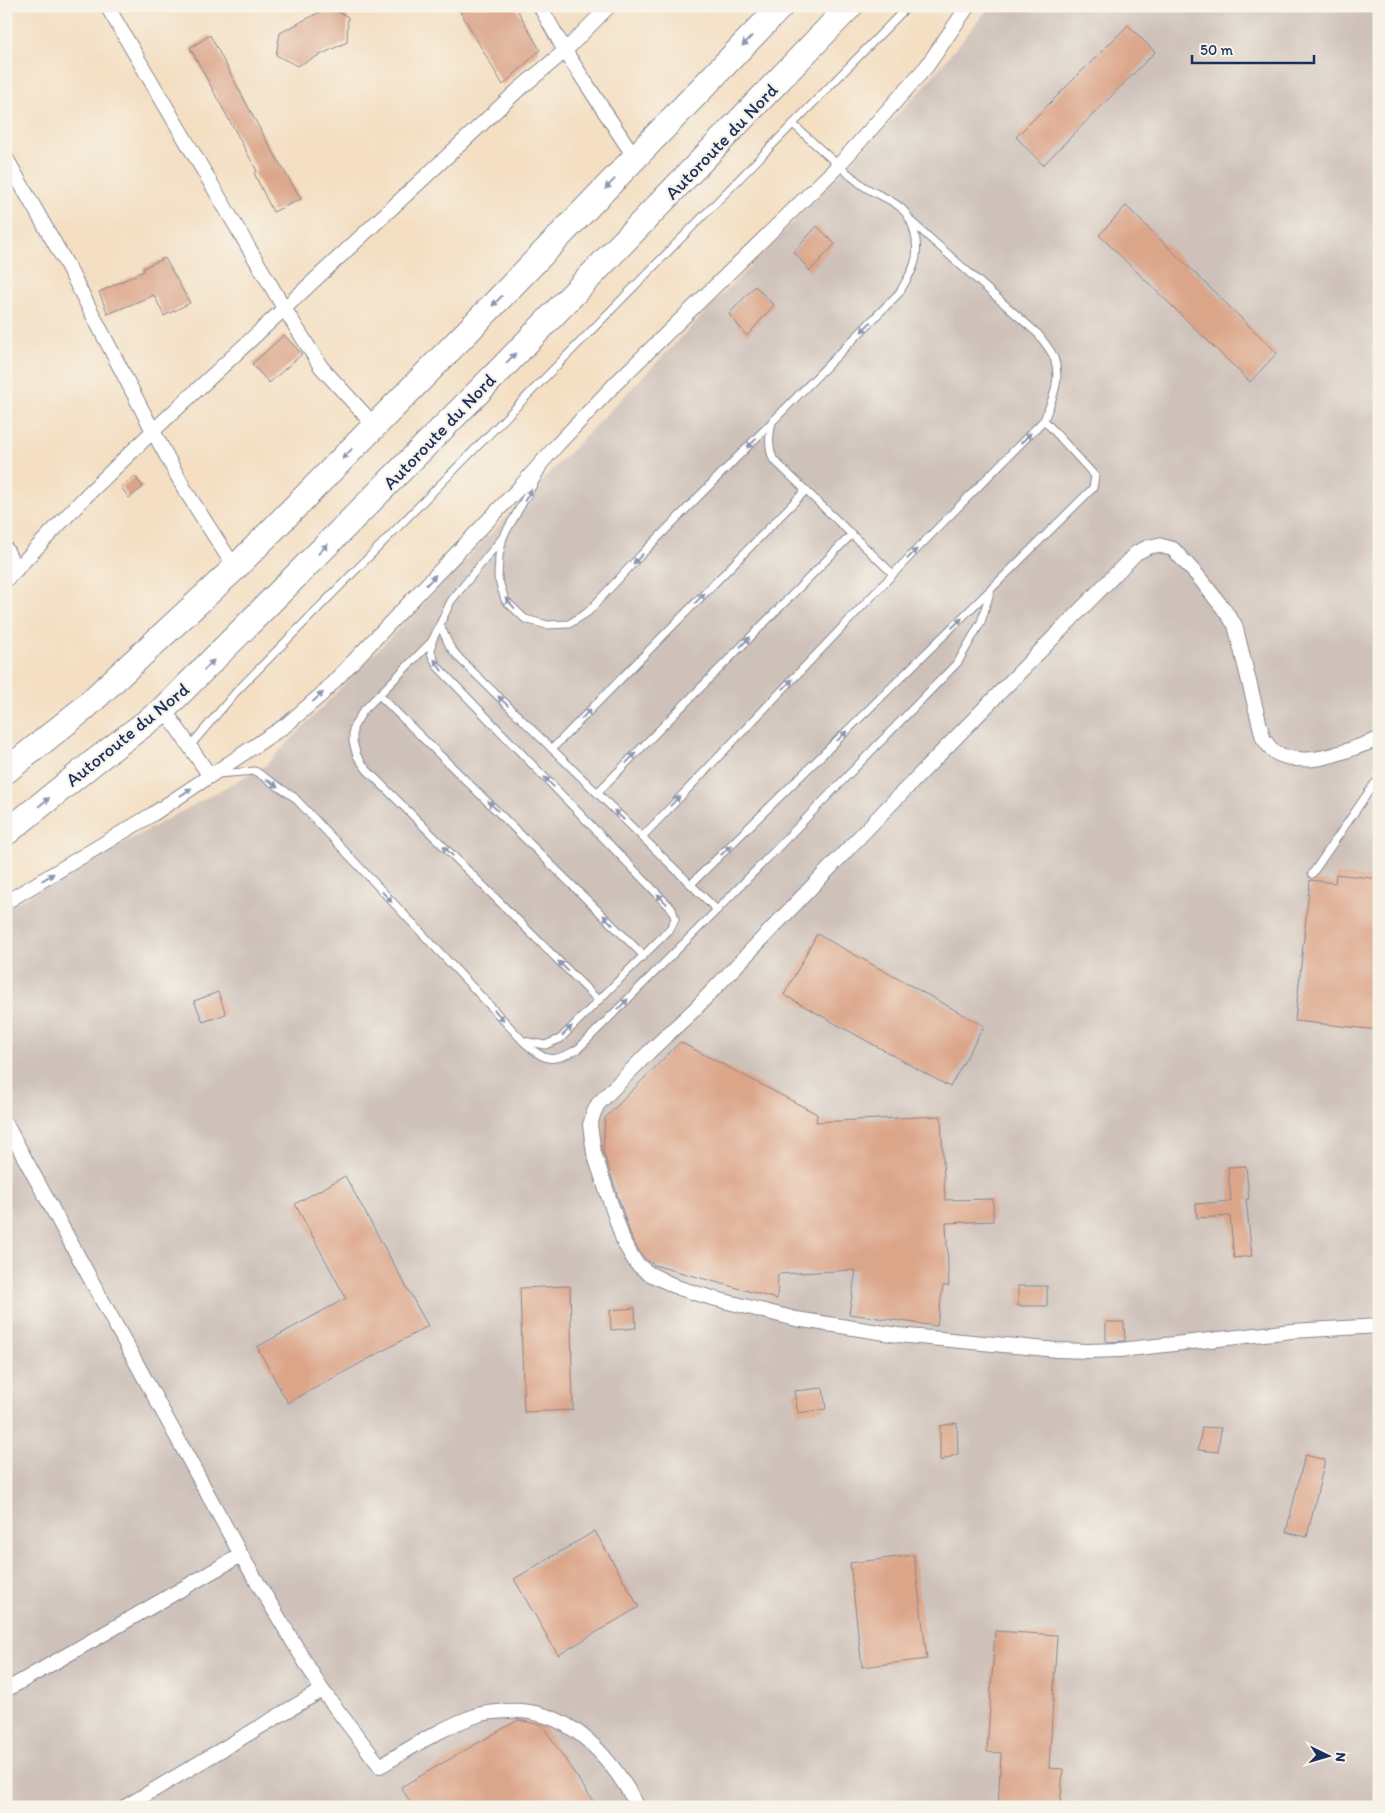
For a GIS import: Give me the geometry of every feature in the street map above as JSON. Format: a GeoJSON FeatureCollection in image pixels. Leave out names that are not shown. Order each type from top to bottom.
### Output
{"type":"FeatureCollection","features":[{"type":"Feature","properties":{"kind":"highway","name":"Autoroute du Nord"},"geometry":{"type":"LineString","coordinates":[[6,833],[94,762],[164,709],[497,373],[850,6]]}},
{"type":"Feature","properties":{"kind":"highway"},"geometry":{"type":"LineString","coordinates":[[6,770],[82,710],[235,568],[635,158],[775,8]]}},
{"type":"Feature","properties":{"kind":"street"},"geometry":{"type":"LineString","coordinates":[[107,6],[320,367],[375,426]]}},
{"type":"Feature","properties":{"kind":"street"},"geometry":{"type":"LineString","coordinates":[[540,6],[565,51],[635,158]]}},
{"type":"Feature","properties":{"kind":"street"},"geometry":{"type":"LineString","coordinates":[[11,575],[153,431],[510,98],[565,51],[609,6]]}},
{"type":"Feature","properties":{"kind":"street"},"geometry":{"type":"LineString","coordinates":[[6,902],[153,814],[286,725],[322,694],[623,376],[838,166],[927,66],[968,6]]}},
{"type":"Feature","properties":{"kind":"street"},"geometry":{"type":"LineString","coordinates":[[6,158],[67,265],[185,490],[235,568]]}},
{"type":"Feature","properties":{"kind":"street"},"geometry":{"type":"LineString","coordinates":[[1379,739],[1323,759],[1298,759],[1275,752],[1263,738],[1235,625],[1197,575],[1173,549],[1158,544],[1148,547],[1136,553],[694,1010],[598,1104],[592,1118],[590,1132],[594,1154],[624,1244],[636,1263],[648,1273],[679,1288],[787,1317],[898,1335],[1057,1350],[1088,1351],[1120,1350],[1292,1331],[1379,1326]]}},
{"type":"Feature","properties":{"kind":"street"},"geometry":{"type":"LineString","coordinates":[[6,549],[11,575]]}},
{"type":"Feature","properties":{"kind":"street"},"geometry":{"type":"LineString","coordinates":[[164,709],[210,776]]}},
{"type":"Feature","properties":{"kind":"street"},"geometry":{"type":"LineString","coordinates":[[6,1124],[241,1555],[322,1690],[380,1766],[438,1733],[478,1715],[524,1710],[544,1715],[581,1734],[600,1751],[630,1791],[638,1807]]}},
{"type":"Feature","properties":{"kind":"street"},"geometry":{"type":"LineString","coordinates":[[6,1690],[241,1555]]}},
{"type":"Feature","properties":{"kind":"street"},"geometry":{"type":"LineString","coordinates":[[125,1807],[322,1690]]}},
{"type":"Feature","properties":{"kind":"lane"},"geometry":{"type":"LineString","coordinates":[[190,746],[236,692],[908,6]]}},
{"type":"Feature","properties":{"kind":"lane"},"geometry":{"type":"LineString","coordinates":[[642,836],[893,574],[1044,420],[1055,393],[1057,373],[1054,356],[1038,334],[913,224],[903,209],[890,200],[871,192],[838,166],[793,124]]}},
{"type":"Feature","properties":{"kind":"lane"},"geometry":{"type":"LineString","coordinates":[[503,537],[499,556],[498,578],[505,600],[525,618],[547,624],[569,624],[588,612],[638,558],[900,292],[915,264],[916,241],[913,224]]}},
{"type":"Feature","properties":{"kind":"lane"},"geometry":{"type":"LineString","coordinates":[[691,884],[1093,488],[1095,476],[1044,420]]}},
{"type":"Feature","properties":{"kind":"lane"},"geometry":{"type":"LineString","coordinates":[[772,422],[769,449],[773,459],[893,574]]}},
{"type":"Feature","properties":{"kind":"lane"},"geometry":{"type":"LineString","coordinates":[[558,444],[503,537],[451,601],[432,641],[363,711],[353,728],[353,742],[357,756],[367,770],[598,1000]]}},
{"type":"Feature","properties":{"kind":"lane"},"geometry":{"type":"LineString","coordinates":[[552,749],[806,490]]}},
{"type":"Feature","properties":{"kind":"lane"},"geometry":{"type":"LineString","coordinates":[[597,793],[852,534]]}},
{"type":"Feature","properties":{"kind":"lane"},"geometry":{"type":"LineString","coordinates":[[210,776],[255,771],[294,797],[523,1041],[537,1054],[548,1058],[565,1057],[580,1048],[958,662],[981,622],[991,589]]}},
{"type":"Feature","properties":{"kind":"lane"},"geometry":{"type":"LineString","coordinates":[[440,625],[450,647],[460,659],[717,910]]}},
{"type":"Feature","properties":{"kind":"lane"},"geometry":{"type":"LineString","coordinates":[[432,641],[431,653],[437,666],[672,909],[675,919],[670,929],[560,1039],[545,1045],[523,1041]]}},
{"type":"Feature","properties":{"kind":"lane"},"geometry":{"type":"LineString","coordinates":[[379,695],[643,955]]}},
{"type":"Feature","properties":{"kind":"lane"},"geometry":{"type":"LineString","coordinates":[[1312,874],[1374,784],[1379,780]]}},
{"type":"Feature","properties":{"kind":"shaded area"},"geometry":{"type":"Polygon","coordinates":[[[990,6],[1379,6],[1379,1807],[6,1807],[6,908],[266,765],[924,87],[990,6]]]}},
{"type":"Feature","properties":{"kind":"building"},"geometry":{"type":"Polygon","coordinates":[[[457,6],[515,6],[540,50],[503,85],[457,6]]]}},
{"type":"Feature","properties":{"kind":"building"},"geometry":{"type":"Polygon","coordinates":[[[329,7],[348,17],[347,42],[297,66],[276,55],[280,33],[329,7]]]}},
{"type":"Feature","properties":{"kind":"building"},"geometry":{"type":"Polygon","coordinates":[[[1128,25],[1155,52],[1043,165],[1016,137],[1128,25]]]}},
{"type":"Feature","properties":{"kind":"building"},"geometry":{"type":"Polygon","coordinates":[[[210,35],[262,133],[301,199],[273,212],[254,173],[257,171],[190,48],[210,35]]]}},
{"type":"Feature","properties":{"kind":"building"},"geometry":{"type":"Polygon","coordinates":[[[1126,206],[1277,353],[1250,382],[1099,235],[1126,206]]]}},
{"type":"Feature","properties":{"kind":"building"},"geometry":{"type":"Polygon","coordinates":[[[817,226],[835,244],[810,271],[794,252],[817,226]]]}},
{"type":"Feature","properties":{"kind":"building"},"geometry":{"type":"Polygon","coordinates":[[[165,258],[190,303],[164,316],[154,295],[108,314],[99,292],[144,271],[143,268],[165,258]]]}},
{"type":"Feature","properties":{"kind":"building"},"geometry":{"type":"Polygon","coordinates":[[[755,286],[774,305],[747,336],[729,314],[755,286]]]}},
{"type":"Feature","properties":{"kind":"building"},"geometry":{"type":"Polygon","coordinates":[[[284,335],[302,354],[269,383],[252,364],[284,335]]]}},
{"type":"Feature","properties":{"kind":"building"},"geometry":{"type":"Polygon","coordinates":[[[135,476],[143,487],[129,498],[121,487],[135,476]]]}},
{"type":"Feature","properties":{"kind":"building"},"geometry":{"type":"Polygon","coordinates":[[[1336,874],[1379,879],[1379,1030],[1295,1021],[1310,880],[1335,883],[1336,874]]]}},
{"type":"Feature","properties":{"kind":"building"},"geometry":{"type":"Polygon","coordinates":[[[817,934],[984,1026],[950,1087],[784,995],[817,934]]]}},
{"type":"Feature","properties":{"kind":"building"},"geometry":{"type":"Polygon","coordinates":[[[218,992],[226,1014],[203,1022],[194,1001],[218,992]]]}},
{"type":"Feature","properties":{"kind":"building"},"geometry":{"type":"Polygon","coordinates":[[[680,1042],[817,1114],[816,1122],[941,1116],[945,1200],[993,1199],[993,1221],[946,1223],[949,1286],[943,1286],[937,1326],[849,1314],[856,1270],[778,1274],[777,1299],[654,1265],[643,1257],[632,1239],[603,1151],[605,1118],[680,1042]]]}},
{"type":"Feature","properties":{"kind":"building"},"geometry":{"type":"Polygon","coordinates":[[[1246,1166],[1249,1199],[1246,1199],[1252,1256],[1234,1258],[1230,1216],[1197,1218],[1196,1204],[1231,1201],[1228,1167],[1246,1166]]]}},
{"type":"Feature","properties":{"kind":"building"},"geometry":{"type":"Polygon","coordinates":[[[345,1176],[428,1326],[288,1403],[257,1347],[346,1298],[295,1204],[345,1176]]]}},
{"type":"Feature","properties":{"kind":"building"},"geometry":{"type":"Polygon","coordinates":[[[570,1286],[573,1410],[524,1412],[520,1288],[570,1286]]]}},
{"type":"Feature","properties":{"kind":"building"},"geometry":{"type":"Polygon","coordinates":[[[1018,1286],[1047,1286],[1047,1306],[1018,1306],[1018,1286]]]}},
{"type":"Feature","properties":{"kind":"building"},"geometry":{"type":"Polygon","coordinates":[[[635,1308],[636,1328],[611,1330],[610,1310],[635,1308]]]}},
{"type":"Feature","properties":{"kind":"building"},"geometry":{"type":"Polygon","coordinates":[[[1106,1322],[1124,1322],[1125,1341],[1106,1342],[1106,1322]]]}},
{"type":"Feature","properties":{"kind":"building"},"geometry":{"type":"Polygon","coordinates":[[[823,1388],[826,1409],[798,1413],[794,1391],[823,1388]]]}},
{"type":"Feature","properties":{"kind":"building"},"geometry":{"type":"Polygon","coordinates":[[[957,1423],[958,1454],[940,1461],[940,1426],[957,1423]]]}},
{"type":"Feature","properties":{"kind":"building"},"geometry":{"type":"Polygon","coordinates":[[[1202,1427],[1221,1428],[1218,1452],[1198,1450],[1202,1427]]]}},
{"type":"Feature","properties":{"kind":"building"},"geometry":{"type":"Polygon","coordinates":[[[1305,1455],[1325,1460],[1307,1537],[1286,1532],[1305,1455]]]}},
{"type":"Feature","properties":{"kind":"building"},"geometry":{"type":"Polygon","coordinates":[[[595,1531],[639,1607],[558,1655],[514,1579],[595,1531]]]}},
{"type":"Feature","properties":{"kind":"building"},"geometry":{"type":"Polygon","coordinates":[[[914,1555],[927,1659],[862,1667],[850,1563],[914,1555]]]}},
{"type":"Feature","properties":{"kind":"building"},"geometry":{"type":"Polygon","coordinates":[[[995,1631],[1057,1635],[1049,1768],[1063,1769],[1060,1807],[998,1807],[1001,1753],[987,1752],[995,1631]]]}},
{"type":"Feature","properties":{"kind":"building"},"geometry":{"type":"Polygon","coordinates":[[[518,1720],[542,1725],[597,1807],[413,1807],[401,1787],[518,1720]]]}}]}
